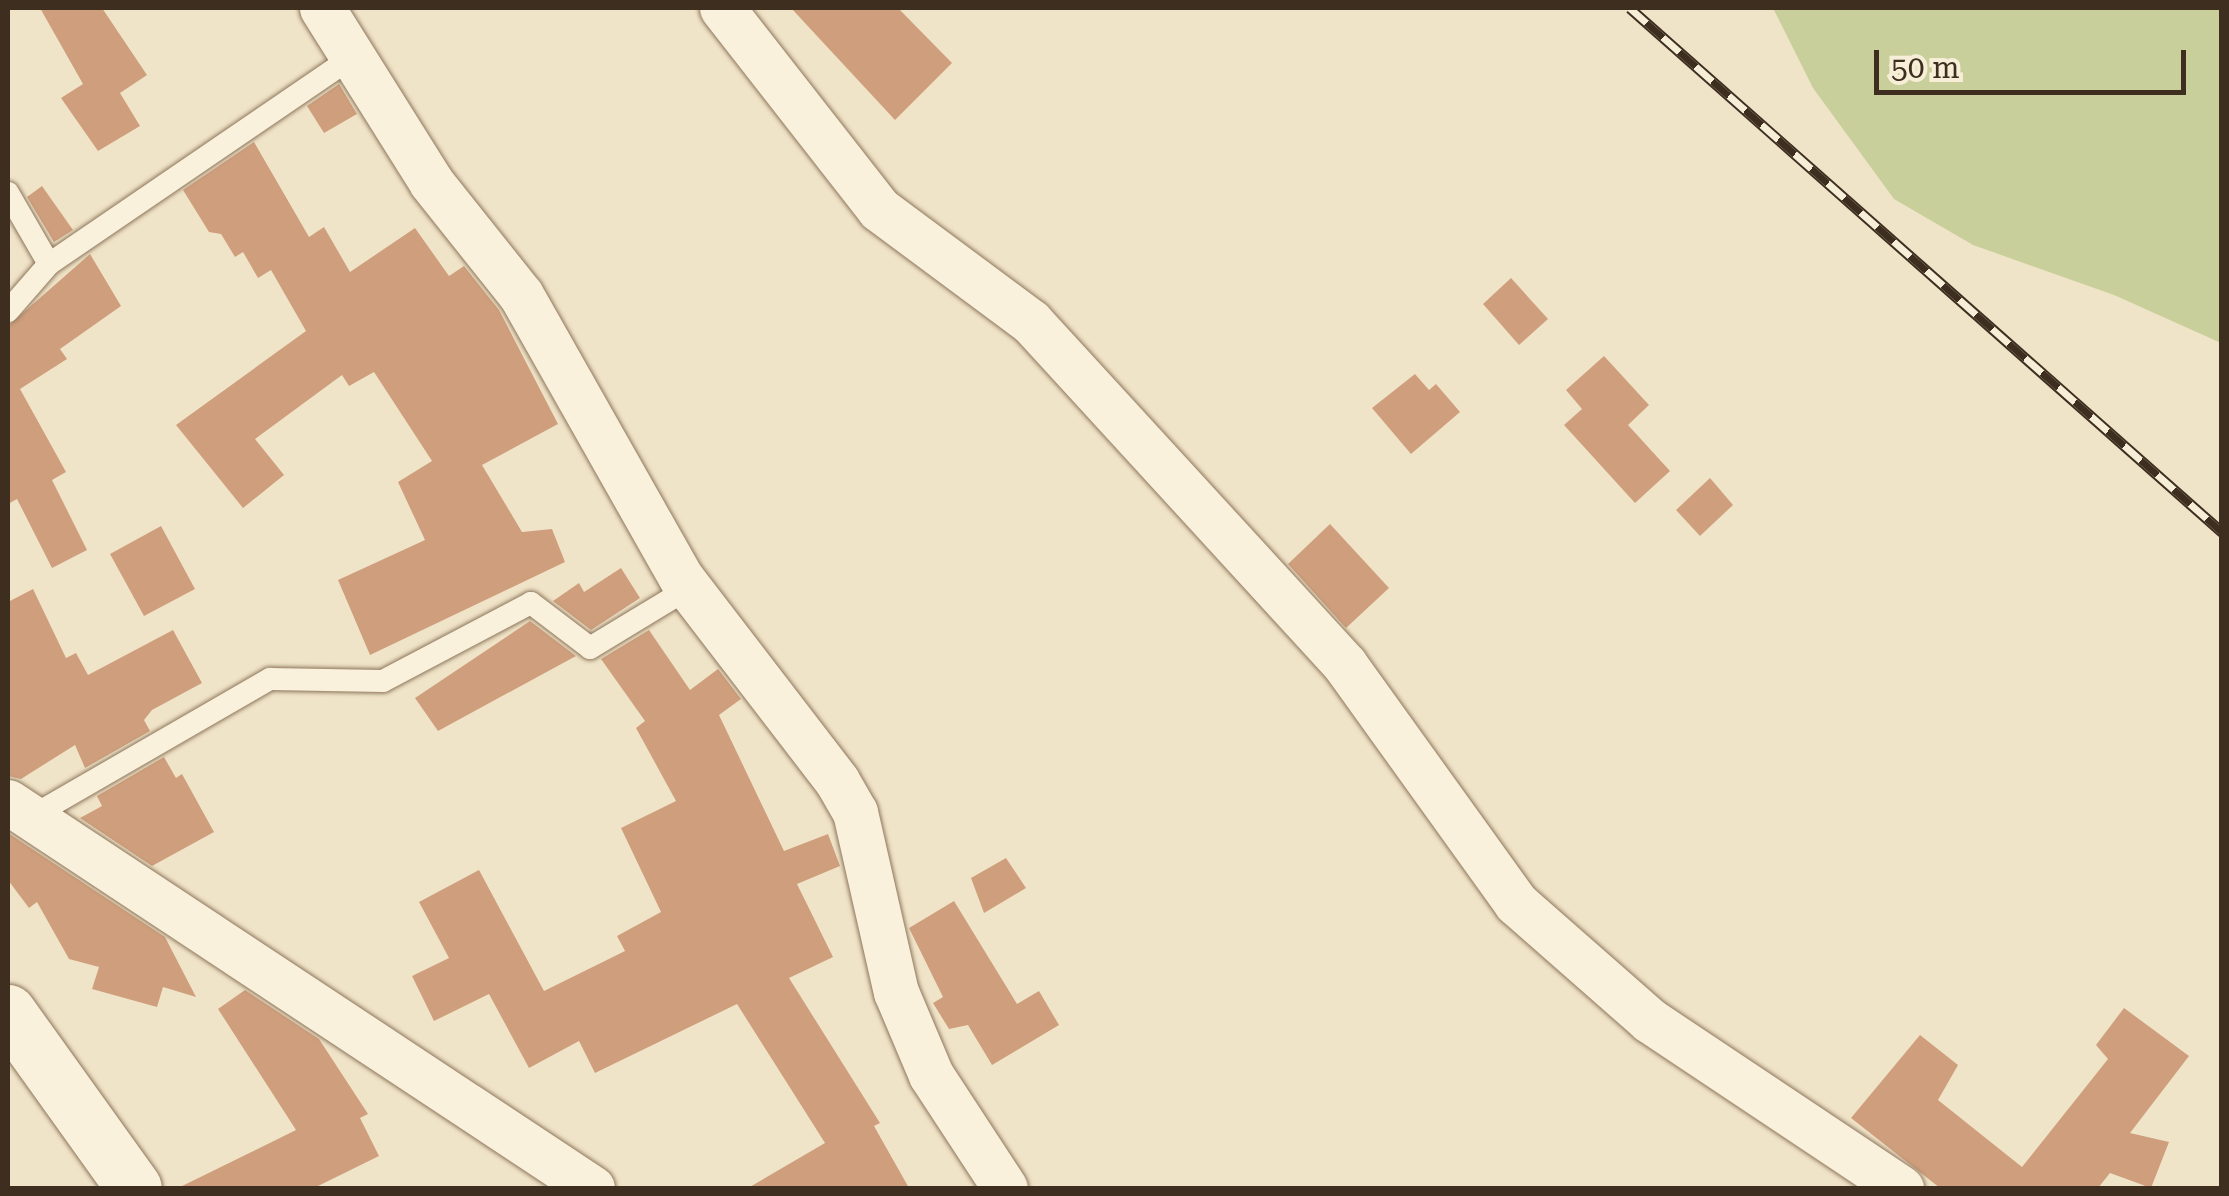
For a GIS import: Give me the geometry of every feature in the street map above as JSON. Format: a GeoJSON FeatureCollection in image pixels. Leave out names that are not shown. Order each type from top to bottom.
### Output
{"type":"FeatureCollection","features":[{"type":"Feature","properties":{"kind":"main road"},"geometry":{"type":"LineString","coordinates":[[8,1012],[134,1188]]}},
{"type":"Feature","properties":{"kind":"street"},"geometry":{"type":"LineString","coordinates":[[322,8],[431,182],[520,295],[689,588],[854,812],[896,992],[932,1075],[1005,1188]]}},
{"type":"Feature","properties":{"kind":"street"},"geometry":{"type":"LineString","coordinates":[[722,8],[879,209],[1031,322],[1346,666],[1516,903],[1649,1020],[1901,1188]]}},
{"type":"Feature","properties":{"kind":"street"},"geometry":{"type":"LineString","coordinates":[[18,810],[592,1188]]}},
{"type":"Feature","properties":{"kind":"lane"},"geometry":{"type":"LineString","coordinates":[[8,311],[48,264],[352,57]]}},
{"type":"Feature","properties":{"kind":"lane"},"geometry":{"type":"LineString","coordinates":[[8,193],[48,264]]}},
{"type":"Feature","properties":{"kind":"lane"},"geometry":{"type":"LineString","coordinates":[[18,810],[270,679],[383,681],[531,603],[590,648],[689,588]]}},
{"type":"Feature","properties":{"kind":"green space"},"geometry":{"type":"Polygon","coordinates":[[[1773,8],[2221,8],[2221,343],[2114,295],[1973,245],[1894,199],[1813,88],[1773,8]]]}},
{"type":"Feature","properties":{"kind":"building"},"geometry":{"type":"Polygon","coordinates":[[[40,8],[102,8],[147,75],[120,93],[140,126],[98,151],[61,98],[83,84],[40,8]]]}},
{"type":"Feature","properties":{"kind":"building"},"geometry":{"type":"Polygon","coordinates":[[[791,8],[898,8],[952,63],[895,120],[791,8]]]}},
{"type":"Feature","properties":{"kind":"building"},"geometry":{"type":"Polygon","coordinates":[[[339,84],[357,114],[324,133],[307,106],[339,84]]]}},
{"type":"Feature","properties":{"kind":"building"},"geometry":{"type":"Polygon","coordinates":[[[254,142],[309,237],[324,227],[350,272],[415,228],[449,276],[464,266],[499,310],[558,424],[482,465],[522,532],[552,529],[565,562],[370,655],[338,580],[425,540],[398,482],[432,461],[374,372],[349,386],[342,375],[255,439],[284,475],[243,508],[176,425],[306,331],[271,270],[258,278],[243,252],[235,257],[221,234],[209,232],[183,190],[254,142]]]}},
{"type":"Feature","properties":{"kind":"building"},"geometry":{"type":"Polygon","coordinates":[[[42,186],[73,230],[54,242],[27,197],[42,186]]]}},
{"type":"Feature","properties":{"kind":"building"},"geometry":{"type":"Polygon","coordinates":[[[90,254],[121,306],[60,349],[67,359],[20,389],[66,472],[52,480],[87,550],[52,568],[17,499],[8,504],[8,326],[90,254]]]}},
{"type":"Feature","properties":{"kind":"building"},"geometry":{"type":"Polygon","coordinates":[[[1511,278],[1548,319],[1519,345],[1483,304],[1511,278]]]}},
{"type":"Feature","properties":{"kind":"building"},"geometry":{"type":"Polygon","coordinates":[[[1604,356],[1649,405],[1628,425],[1670,471],[1635,503],[1564,425],[1582,409],[1566,390],[1604,356]]]}},
{"type":"Feature","properties":{"kind":"building"},"geometry":{"type":"Polygon","coordinates":[[[1415,374],[1429,390],[1436,384],[1460,412],[1411,454],[1372,408],[1415,374]]]}},
{"type":"Feature","properties":{"kind":"building"},"geometry":{"type":"Polygon","coordinates":[[[1710,478],[1733,505],[1700,536],[1676,510],[1710,478]]]}},
{"type":"Feature","properties":{"kind":"building"},"geometry":{"type":"Polygon","coordinates":[[[1330,524],[1389,588],[1346,628],[1288,564],[1330,524]]]}},
{"type":"Feature","properties":{"kind":"building"},"geometry":{"type":"Polygon","coordinates":[[[161,526],[195,589],[144,616],[110,554],[161,526]]]}},
{"type":"Feature","properties":{"kind":"building"},"geometry":{"type":"Polygon","coordinates":[[[621,568],[640,598],[591,630],[553,601],[579,583],[584,592],[621,568]]]}},
{"type":"Feature","properties":{"kind":"building"},"geometry":{"type":"Polygon","coordinates":[[[33,589],[66,658],[76,653],[88,675],[173,630],[202,683],[152,710],[144,720],[150,731],[85,768],[75,745],[21,779],[8,776],[8,602],[33,589]]]}},
{"type":"Feature","properties":{"kind":"building"},"geometry":{"type":"Polygon","coordinates":[[[530,621],[576,656],[438,731],[415,698],[530,621]]]}},
{"type":"Feature","properties":{"kind":"building"},"geometry":{"type":"Polygon","coordinates":[[[649,630],[690,690],[718,669],[741,699],[719,715],[784,851],[828,834],[840,866],[797,884],[833,957],[789,978],[880,1123],[874,1126],[909,1188],[748,1188],[825,1143],[737,1004],[595,1073],[579,1041],[529,1068],[489,994],[434,1021],[412,976],[449,958],[419,902],[479,870],[544,991],[625,951],[617,936],[661,912],[621,828],[676,801],[636,728],[645,721],[601,659],[649,630]]]}},
{"type":"Feature","properties":{"kind":"building"},"geometry":{"type":"Polygon","coordinates":[[[164,757],[176,778],[182,774],[214,832],[152,866],[80,818],[102,806],[97,796],[164,757]]]}},
{"type":"Feature","properties":{"kind":"building"},"geometry":{"type":"Polygon","coordinates":[[[8,833],[165,937],[196,997],[163,987],[157,1007],[92,989],[99,967],[69,959],[37,902],[29,908],[8,880],[8,833]]]}},
{"type":"Feature","properties":{"kind":"building"},"geometry":{"type":"Polygon","coordinates":[[[1006,858],[1026,888],[984,913],[971,878],[1006,858]]]}},
{"type":"Feature","properties":{"kind":"building"},"geometry":{"type":"Polygon","coordinates":[[[954,901],[1017,1004],[1039,991],[1059,1025],[992,1065],[968,1025],[949,1029],[933,1003],[943,997],[909,928],[954,901]]]}},
{"type":"Feature","properties":{"kind":"building"},"geometry":{"type":"Polygon","coordinates":[[[245,990],[319,1039],[368,1114],[360,1118],[379,1156],[314,1188],[178,1188],[296,1130],[218,1009],[245,990]]]}},
{"type":"Feature","properties":{"kind":"building"},"geometry":{"type":"Polygon","coordinates":[[[2124,1008],[2189,1056],[2130,1133],[2169,1142],[2151,1188],[2110,1173],[2098,1188],[1940,1188],[1851,1118],[1920,1035],[1958,1065],[1938,1100],[2022,1167],[2108,1059],[2096,1045],[2124,1008]]]}},
{"type":"Feature","properties":{"kind":"railway"},"geometry":{"type":"LineString","coordinates":[[1630,8],[2222,532]]}}]}
